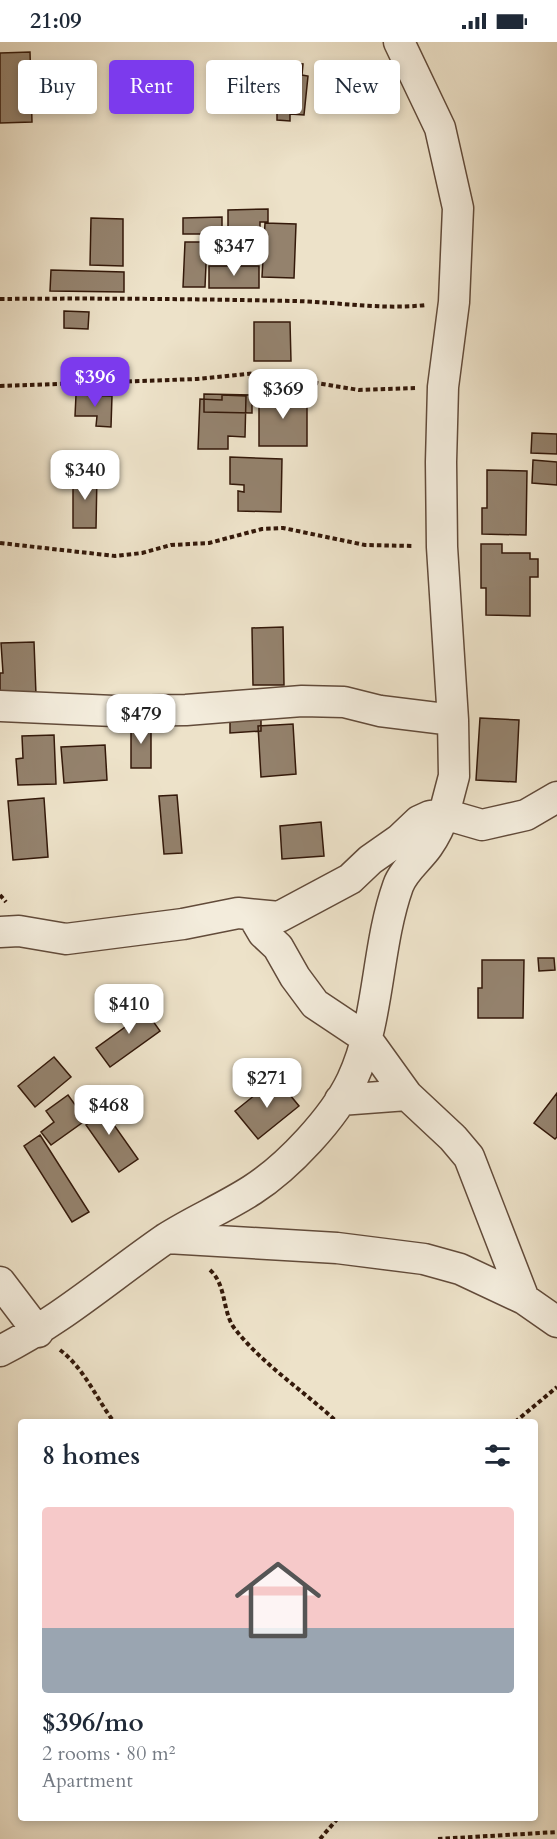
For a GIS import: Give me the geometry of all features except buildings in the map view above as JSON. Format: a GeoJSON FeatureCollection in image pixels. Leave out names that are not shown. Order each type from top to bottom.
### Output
{"type":"FeatureCollection","features":[{"type":"Feature","properties":{"kind":"street"},"geometry":{"type":"LineString","coordinates":[[0,1351],[38,1332],[173,1240],[254,1189],[291,1158],[340,1100],[352,1079],[366,1038],[380,956],[398,884],[428,847],[438,831],[444,814],[454,776],[453,720],[441,546],[443,387],[454,302],[458,208],[440,128],[399,42]]}},
{"type":"Feature","properties":{"kind":"street"},"geometry":{"type":"LineString","coordinates":[[0,706],[176,711],[302,701],[344,702],[380,711],[453,720]]}},
{"type":"Feature","properties":{"kind":"street"},"geometry":{"type":"LineString","coordinates":[[0,932],[19,931],[66,939],[183,924],[238,913],[279,917],[350,879],[419,821],[430,816],[444,814],[482,825],[526,815],[557,797]]}},
{"type":"Feature","properties":{"kind":"street"},"geometry":{"type":"LineString","coordinates":[[253,916],[263,933],[278,947],[295,977],[315,1004],[366,1038],[407,1095],[469,1156],[524,1299]]}},
{"type":"Feature","properties":{"kind":"street"},"geometry":{"type":"LineString","coordinates":[[340,1100],[407,1095]]}},
{"type":"Feature","properties":{"kind":"street"},"geometry":{"type":"LineString","coordinates":[[173,1240],[337,1248],[412,1257],[460,1269],[524,1299],[557,1322]]}},
{"type":"Feature","properties":{"kind":"street"},"geometry":{"type":"LineString","coordinates":[[0,1282],[38,1332]]}},
{"type":"Feature","properties":{"kind":"path"},"geometry":{"type":"LineString","coordinates":[[0,299],[135,297],[333,302],[377,308],[454,302]]}},
{"type":"Feature","properties":{"kind":"path"},"geometry":{"type":"LineString","coordinates":[[0,386],[197,379],[256,373],[359,390],[443,387]]}},
{"type":"Feature","properties":{"kind":"path"},"geometry":{"type":"LineString","coordinates":[[0,543],[115,556],[142,553],[171,544],[209,543],[262,529],[283,528],[365,545],[441,546]]}},
{"type":"Feature","properties":{"kind":"path"},"geometry":{"type":"LineString","coordinates":[[173,1240],[214,1273],[233,1327],[278,1371],[334,1419]]}},
{"type":"Feature","properties":{"kind":"path"},"geometry":{"type":"LineString","coordinates":[[38,1332],[71,1358],[112,1419]]}},
{"type":"Feature","properties":{"kind":"path"},"geometry":{"type":"LineString","coordinates":[[519,1419],[557,1387]]}},
{"type":"Feature","properties":{"kind":"path"},"geometry":{"type":"LineString","coordinates":[[320,1839],[335,1821]]}},
{"type":"Feature","properties":{"kind":"path"},"geometry":{"type":"LineString","coordinates":[[438,1839],[557,1832]]}}]}
